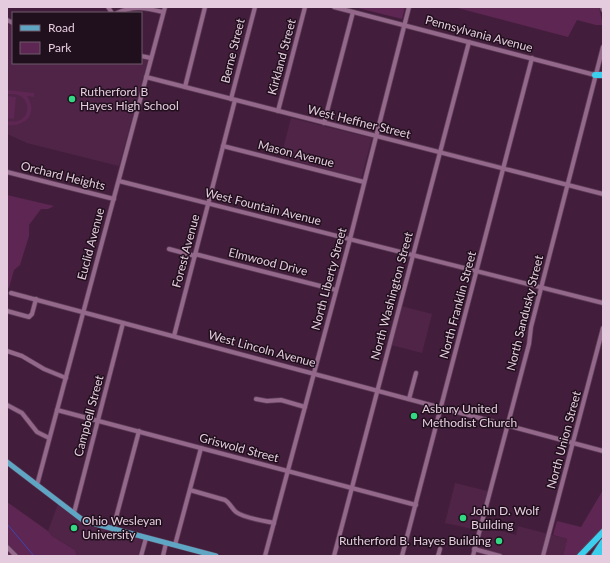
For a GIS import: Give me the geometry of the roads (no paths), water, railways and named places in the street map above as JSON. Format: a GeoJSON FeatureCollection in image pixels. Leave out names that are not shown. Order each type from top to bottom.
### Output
{"type":"FeatureCollection","features":[{"type":"Feature","properties":{"kind":"highway"},"geometry":{"type":"LineString","coordinates":[[595,75],[603,75]]}},
{"type":"Feature","properties":{"kind":"highway"},"geometry":{"type":"LineString","coordinates":[[580,556],[603,532]]}},
{"type":"Feature","properties":{"kind":"highway"},"geometry":{"type":"LineString","coordinates":[[594,556],[603,542]]}},
{"type":"Feature","properties":{"kind":"highway"},"geometry":{"type":"LineString","coordinates":[[600,556],[603,552]]}},
{"type":"Feature","properties":{"kind":"main road"},"geometry":{"type":"LineString","coordinates":[[7,462],[84,521],[216,556]]}},
{"type":"Feature","properties":{"kind":"street"},"geometry":{"type":"LineString","coordinates":[[119,12],[125,9],[138,7],[163,12]]}},
{"type":"Feature","properties":{"kind":"street","name":"Euclid Avenue"},"geometry":{"type":"LineString","coordinates":[[37,485],[164,7]]}},
{"type":"Feature","properties":{"kind":"street"},"geometry":{"type":"LineString","coordinates":[[185,87],[205,7]]}},
{"type":"Feature","properties":{"kind":"street","name":"Berne Street"},"geometry":{"type":"LineString","coordinates":[[233,100],[255,7]]}},
{"type":"Feature","properties":{"kind":"street","name":"Kirkland Street"},"geometry":{"type":"LineString","coordinates":[[278,111],[305,7]]}},
{"type":"Feature","properties":{"kind":"street","name":"Pennsylvania Avenue"},"geometry":{"type":"LineString","coordinates":[[334,7],[595,75]]}},
{"type":"Feature","properties":{"kind":"street","name":"North Liberty Street"},"geometry":{"type":"LineString","coordinates":[[265,556],[350,239],[409,7]]}},
{"type":"Feature","properties":{"kind":"street"},"geometry":{"type":"LineString","coordinates":[[324,123],[353,12]]}},
{"type":"Feature","properties":{"kind":"street","name":"North Washington Street"},"geometry":{"type":"LineString","coordinates":[[334,556],[468,42]]}},
{"type":"Feature","properties":{"kind":"street","name":"North Sandusky Street"},"geometry":{"type":"LineString","coordinates":[[473,556],[529,344],[531,327],[603,47]]}},
{"type":"Feature","properties":{"kind":"street"},"geometry":{"type":"LineString","coordinates":[[142,56],[151,58]]}},
{"type":"Feature","properties":{"kind":"street","name":"North Franklin Street"},"geometry":{"type":"LineString","coordinates":[[402,556],[532,58]]}},
{"type":"Feature","properties":{"kind":"street","name":"West Heffner Street"},"geometry":{"type":"LineString","coordinates":[[146,77],[603,194]]}},
{"type":"Feature","properties":{"kind":"street","name":"Forest Avenue"},"geometry":{"type":"LineString","coordinates":[[174,336],[223,146],[233,100]]}},
{"type":"Feature","properties":{"kind":"street","name":"Mason Avenue"},"geometry":{"type":"LineString","coordinates":[[223,146],[364,182]]}},
{"type":"Feature","properties":{"kind":"street","name":"Orchard Heights"},"geometry":{"type":"LineString","coordinates":[[7,172],[114,199]]}},
{"type":"Feature","properties":{"kind":"street","name":"West Fountain Avenue"},"geometry":{"type":"LineString","coordinates":[[119,181],[603,303]]}},
{"type":"Feature","properties":{"kind":"street","name":"Elmwood Drive"},"geometry":{"type":"LineString","coordinates":[[169,249],[336,290]]}},
{"type":"Feature","properties":{"kind":"street","name":"West Lincoln Avenue"},"geometry":{"type":"LineString","coordinates":[[11,293],[603,451]]}},
{"type":"Feature","properties":{"kind":"street"},"geometry":{"type":"LineString","coordinates":[[31,315],[36,299]]}},
{"type":"Feature","properties":{"kind":"street"},"geometry":{"type":"LineString","coordinates":[[7,311],[28,316],[31,315],[35,319]]}},
{"type":"Feature","properties":{"kind":"street","name":"Campbell Street"},"geometry":{"type":"LineString","coordinates":[[74,513],[123,323]]}},
{"type":"Feature","properties":{"kind":"street","name":"North Union Street"},"geometry":{"type":"LineString","coordinates":[[543,556],[603,328]]}},
{"type":"Feature","properties":{"kind":"street"},"geometry":{"type":"LineString","coordinates":[[7,351],[22,356],[44,369],[66,378]]}},
{"type":"Feature","properties":{"kind":"street"},"geometry":{"type":"LineString","coordinates":[[409,399],[416,373]]}},
{"type":"Feature","properties":{"kind":"street"},"geometry":{"type":"LineString","coordinates":[[256,399],[267,401],[281,400],[305,407]]}},
{"type":"Feature","properties":{"kind":"street"},"geometry":{"type":"LineString","coordinates":[[7,405],[22,413],[37,432],[49,438]]}},
{"type":"Feature","properties":{"kind":"street","name":"Griswold Street"},"geometry":{"type":"LineString","coordinates":[[57,410],[416,505]]}},
{"type":"Feature","properties":{"kind":"street"},"geometry":{"type":"LineString","coordinates":[[113,529],[139,431]]}},
{"type":"Feature","properties":{"kind":"street"},"geometry":{"type":"LineString","coordinates":[[175,545],[201,448]]}},
{"type":"Feature","properties":{"kind":"street"},"geometry":{"type":"LineString","coordinates":[[190,490],[225,500],[235,511],[240,514],[274,523]]}},
{"type":"Feature","properties":{"kind":"street"},"geometry":{"type":"LineString","coordinates":[[141,556],[146,538]]}},
{"type":"Feature","properties":{"kind":"street"},"geometry":{"type":"LineString","coordinates":[[163,556],[166,543]]}},
{"type":"Feature","properties":{"kind":"street"},"geometry":{"type":"LineString","coordinates":[[7,547],[16,556]]}},
{"type":"Feature","properties":{"kind":"street"},"geometry":{"type":"LineString","coordinates":[[438,556],[440,549]]}},
{"type":"Feature","properties":{"kind":"street"},"geometry":{"type":"LineString","coordinates":[[474,549],[500,556]]}},
{"type":"Feature","properties":{"kind":"waterway"},"geometry":{"type":"LineString","coordinates":[[7,524],[34,556]]}},
{"type":"Feature","properties":{"kind":"place","name":"Rutherford B Hayes High School"},"geometry":{"type":"Point","coordinates":[72,99]}},
{"type":"Feature","properties":{"kind":"place","name":"Asbury United Methodist Church"},"geometry":{"type":"Point","coordinates":[414,416]}},
{"type":"Feature","properties":{"kind":"place","name":"John D. Wolf Building"},"geometry":{"type":"Point","coordinates":[463,518]}},
{"type":"Feature","properties":{"kind":"place","name":"Ohio Wesleyan University"},"geometry":{"type":"Point","coordinates":[74,528]}},
{"type":"Feature","properties":{"kind":"place","name":"Rutherford B. Hayes Building"},"geometry":{"type":"Point","coordinates":[499,541]}}]}
